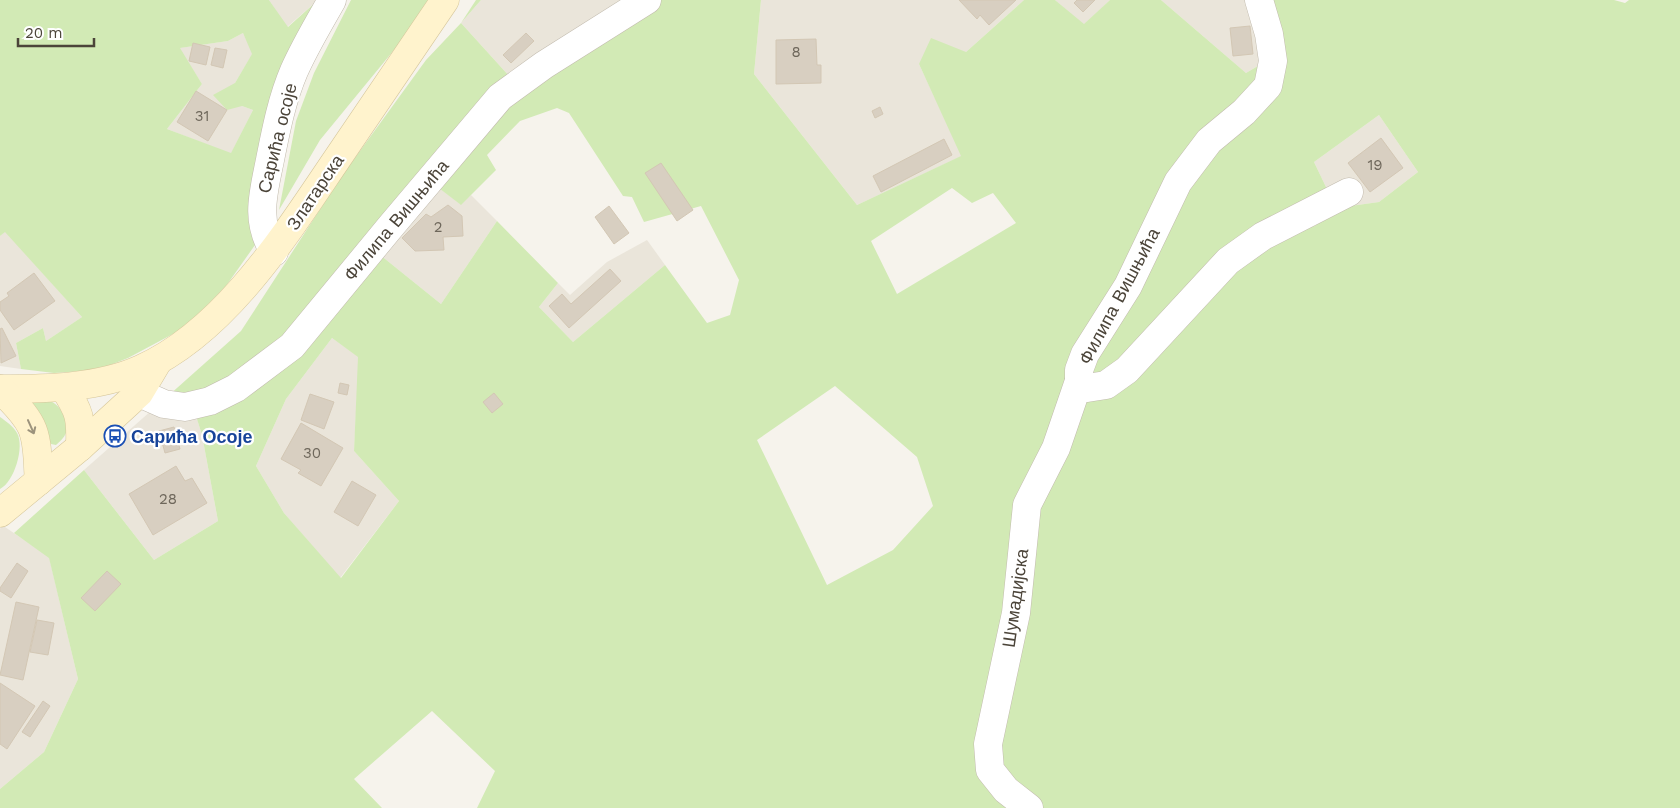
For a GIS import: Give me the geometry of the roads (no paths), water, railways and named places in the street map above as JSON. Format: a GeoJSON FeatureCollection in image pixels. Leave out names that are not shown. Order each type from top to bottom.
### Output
{"type":"FeatureCollection","features":[{"type":"Feature","properties":{"kind":"main road","name":"Златарска"},"geometry":{"type":"LineString","coordinates":[[0,389],[64,388],[117,377],[140,370],[158,361],[191,340],[227,305],[274,252],[446,0]]}},
{"type":"Feature","properties":{"kind":"main road"},"geometry":{"type":"LineString","coordinates":[[0,513],[80,447],[139,393],[158,361]]}},
{"type":"Feature","properties":{"kind":"main road"},"geometry":{"type":"LineString","coordinates":[[64,388],[78,408],[81,422],[80,447]]}},
{"type":"Feature","properties":{"kind":"main road"},"geometry":{"type":"LineString","coordinates":[[0,389],[26,417],[32,427],[37,448],[39,481]]}},
{"type":"Feature","properties":{"kind":"street","name":"Сарића осоје"},"geometry":{"type":"LineString","coordinates":[[274,252],[267,240],[261,213],[262,199],[282,105],[308,41],[332,0]]}},
{"type":"Feature","properties":{"kind":"street","name":"Филипа Вишњића"},"geometry":{"type":"LineString","coordinates":[[139,393],[164,404],[185,408],[210,401],[236,388],[292,346],[500,97],[544,65],[647,0]]}},
{"type":"Feature","properties":{"kind":"street","name":"Филипа Вишњића"},"geometry":{"type":"LineString","coordinates":[[1259,0],[1269,34],[1273,61],[1268,86],[1244,112],[1209,141],[1178,182],[1128,286],[1085,354],[1079,370],[1079,381],[1087,388],[1106,385],[1127,370],[1228,261],[1263,236],[1349,192]]}},
{"type":"Feature","properties":{"kind":"street","name":"Шумадијска"},"geometry":{"type":"LineString","coordinates":[[1029,808],[1006,790],[990,770],[988,744],[1016,613],[1027,505],[1056,448],[1079,381]]}},
{"type":"Feature","properties":{"kind":"place","name":"Сарића Осоје"},"geometry":{"type":"Point","coordinates":[115,436]}}]}
